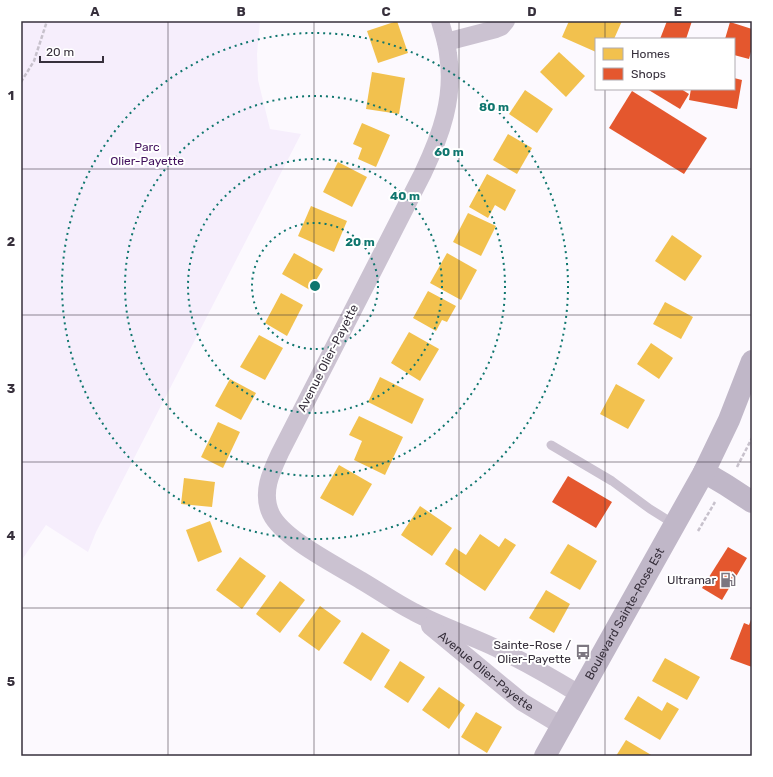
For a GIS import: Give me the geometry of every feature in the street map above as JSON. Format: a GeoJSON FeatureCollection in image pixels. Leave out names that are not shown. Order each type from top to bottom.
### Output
{"type":"FeatureCollection","features":[{"type":"Feature","properties":{"kind":"street","name":"Avenue Olier-Payette"},"geometry":{"type":"LineString","coordinates":[[440,21],[446,42],[450,67],[450,91],[446,114],[438,140],[423,173],[280,453],[269,479],[266,497],[271,514],[276,522],[302,544],[414,612],[540,670],[579,694]]}},
{"type":"Feature","properties":{"kind":"street"},"geometry":{"type":"LineString","coordinates":[[446,42],[496,29],[506,21]]}},
{"type":"Feature","properties":{"kind":"street","name":"Boulevard Sainte-Rose Est"},"geometry":{"type":"LineString","coordinates":[[545,756],[676,525],[704,472],[729,420],[752,361]]}},
{"type":"Feature","properties":{"kind":"street"},"geometry":{"type":"LineString","coordinates":[[704,472],[752,502]]}},
{"type":"Feature","properties":{"kind":"street","name":"Avenue Olier-Payette"},"geometry":{"type":"LineString","coordinates":[[414,612],[485,673],[522,702],[536,712],[562,726]]}},
{"type":"Feature","properties":{"kind":"lane"},"geometry":{"type":"LineString","coordinates":[[551,445],[612,481],[650,509],[676,525]]}},
{"type":"Feature","properties":{"kind":"path"},"geometry":{"type":"LineString","coordinates":[[21,82],[34,61],[47,21]]}},
{"type":"Feature","properties":{"kind":"path"},"geometry":{"type":"LineString","coordinates":[[742,459],[752,438]]}},
{"type":"Feature","properties":{"kind":"green space","name":"Parc Olier-Payette"},"geometry":{"type":"Polygon","coordinates":[[[21,21],[260,21],[257,54],[258,80],[270,129],[301,134],[96,532],[88,552],[46,525],[21,561],[21,21]]]}},
{"type":"Feature","properties":{"kind":"building: Homes"},"geometry":{"type":"Polygon","coordinates":[[[397,21],[408,53],[378,63],[367,31],[397,21]]]}},
{"type":"Feature","properties":{"kind":"building: Homes"},"geometry":{"type":"Polygon","coordinates":[[[569,21],[622,21],[614,38],[595,38],[595,52],[562,37],[569,21]]]}},
{"type":"Feature","properties":{"kind":"building: Homes"},"geometry":{"type":"Polygon","coordinates":[[[559,52],[585,76],[566,97],[540,72],[559,52]]]}},
{"type":"Feature","properties":{"kind":"building: Homes"},"geometry":{"type":"Polygon","coordinates":[[[372,72],[405,78],[399,114],[366,109],[372,72]]]}},
{"type":"Feature","properties":{"kind":"building: Homes"},"geometry":{"type":"Polygon","coordinates":[[[525,90],[553,109],[537,133],[509,114],[525,90]]]}},
{"type":"Feature","properties":{"kind":"building: Homes"},"geometry":{"type":"Polygon","coordinates":[[[362,123],[390,135],[376,167],[358,159],[362,148],[353,144],[362,123]]]}},
{"type":"Feature","properties":{"kind":"building: Homes"},"geometry":{"type":"Polygon","coordinates":[[[508,134],[532,148],[517,174],[493,160],[508,134]]]}},
{"type":"Feature","properties":{"kind":"building: Homes"},"geometry":{"type":"Polygon","coordinates":[[[338,162],[367,177],[352,207],[323,192],[338,162]]]}},
{"type":"Feature","properties":{"kind":"building: Homes"},"geometry":{"type":"Polygon","coordinates":[[[487,174],[516,190],[505,211],[495,205],[488,218],[469,207],[487,174]]]}},
{"type":"Feature","properties":{"kind":"building: Homes"},"geometry":{"type":"Polygon","coordinates":[[[311,206],[347,221],[334,252],[298,236],[311,206]]]}},
{"type":"Feature","properties":{"kind":"building: Homes"},"geometry":{"type":"Polygon","coordinates":[[[468,213],[496,226],[481,256],[453,242],[468,213]]]}},
{"type":"Feature","properties":{"kind":"building: Homes"},"geometry":{"type":"Polygon","coordinates":[[[672,235],[702,256],[685,281],[655,261],[672,235]]]}},
{"type":"Feature","properties":{"kind":"building: Homes"},"geometry":{"type":"Polygon","coordinates":[[[294,253],[323,269],[310,290],[282,274],[294,253]]]}},
{"type":"Feature","properties":{"kind":"building: Homes"},"geometry":{"type":"Polygon","coordinates":[[[447,253],[477,270],[461,300],[430,283],[447,253]]]}},
{"type":"Feature","properties":{"kind":"building: Homes"},"geometry":{"type":"Polygon","coordinates":[[[428,291],[456,306],[447,322],[442,320],[436,331],[413,318],[428,291]]]}},
{"type":"Feature","properties":{"kind":"building: Homes"},"geometry":{"type":"Polygon","coordinates":[[[281,293],[303,305],[287,336],[265,323],[281,293]]]}},
{"type":"Feature","properties":{"kind":"building: Homes"},"geometry":{"type":"Polygon","coordinates":[[[665,302],[693,317],[681,339],[653,324],[665,302]]]}},
{"type":"Feature","properties":{"kind":"building: Homes"},"geometry":{"type":"Polygon","coordinates":[[[409,332],[439,349],[420,381],[391,363],[409,332]]]}},
{"type":"Feature","properties":{"kind":"building: Homes"},"geometry":{"type":"Polygon","coordinates":[[[259,335],[283,348],[265,380],[240,367],[259,335]]]}},
{"type":"Feature","properties":{"kind":"building: Homes"},"geometry":{"type":"Polygon","coordinates":[[[651,343],[673,358],[659,379],[637,364],[651,343]]]}},
{"type":"Feature","properties":{"kind":"building: Homes"},"geometry":{"type":"Polygon","coordinates":[[[380,377],[424,399],[412,424],[368,402],[380,377]]]}},
{"type":"Feature","properties":{"kind":"building: Homes"},"geometry":{"type":"Polygon","coordinates":[[[230,379],[256,393],[241,420],[215,406],[230,379]]]}},
{"type":"Feature","properties":{"kind":"building: Homes"},"geometry":{"type":"Polygon","coordinates":[[[616,384],[645,400],[628,429],[600,414],[616,384]]]}},
{"type":"Feature","properties":{"kind":"building: Homes"},"geometry":{"type":"Polygon","coordinates":[[[359,416],[403,437],[385,475],[354,460],[362,441],[349,435],[359,416]]]}},
{"type":"Feature","properties":{"kind":"building: Homes"},"geometry":{"type":"Polygon","coordinates":[[[218,422],[240,432],[223,468],[201,457],[218,422]]]}},
{"type":"Feature","properties":{"kind":"building: Homes"},"geometry":{"type":"Polygon","coordinates":[[[339,465],[372,484],[353,516],[320,498],[339,465]]]}},
{"type":"Feature","properties":{"kind":"building: Homes"},"geometry":{"type":"Polygon","coordinates":[[[184,478],[215,482],[212,507],[181,504],[184,478]]]}},
{"type":"Feature","properties":{"kind":"building: Homes"},"geometry":{"type":"Polygon","coordinates":[[[420,506],[452,528],[432,556],[401,535],[420,506]]]}},
{"type":"Feature","properties":{"kind":"building: Homes"},"geometry":{"type":"Polygon","coordinates":[[[210,521],[222,552],[198,562],[186,530],[210,521]]]}},
{"type":"Feature","properties":{"kind":"building: Homes"},"geometry":{"type":"Polygon","coordinates":[[[480,534],[499,547],[505,538],[516,545],[485,591],[445,564],[455,548],[466,555],[480,534]]]}},
{"type":"Feature","properties":{"kind":"building: Homes"},"geometry":{"type":"Polygon","coordinates":[[[568,544],[597,561],[580,590],[550,573],[568,544]]]}},
{"type":"Feature","properties":{"kind":"building: Homes"},"geometry":{"type":"Polygon","coordinates":[[[240,557],[266,576],[242,609],[216,590],[240,557]]]}},
{"type":"Feature","properties":{"kind":"building: Homes"},"geometry":{"type":"Polygon","coordinates":[[[280,581],[305,600],[280,633],[256,614],[280,581]]]}},
{"type":"Feature","properties":{"kind":"building: Homes"},"geometry":{"type":"Polygon","coordinates":[[[546,590],[570,604],[554,633],[529,618],[546,590]]]}},
{"type":"Feature","properties":{"kind":"building: Homes"},"geometry":{"type":"Polygon","coordinates":[[[320,606],[341,621],[319,651],[298,636],[320,606]]]}},
{"type":"Feature","properties":{"kind":"building: Homes"},"geometry":{"type":"Polygon","coordinates":[[[362,632],[390,650],[371,681],[343,663],[362,632]]]}},
{"type":"Feature","properties":{"kind":"building: Homes"},"geometry":{"type":"Polygon","coordinates":[[[665,658],[700,677],[687,700],[652,681],[665,658]]]}},
{"type":"Feature","properties":{"kind":"building: Homes"},"geometry":{"type":"Polygon","coordinates":[[[400,661],[425,677],[408,703],[384,687],[400,661]]]}},
{"type":"Feature","properties":{"kind":"building: Homes"},"geometry":{"type":"Polygon","coordinates":[[[439,687],[465,705],[449,729],[422,710],[439,687]]]}},
{"type":"Feature","properties":{"kind":"building: Homes"},"geometry":{"type":"Polygon","coordinates":[[[638,696],[662,711],[667,702],[679,709],[660,740],[624,719],[638,696]]]}},
{"type":"Feature","properties":{"kind":"building: Homes"},"geometry":{"type":"Polygon","coordinates":[[[476,712],[502,727],[487,753],[461,737],[476,712]]]}},
{"type":"Feature","properties":{"kind":"building: Homes"},"geometry":{"type":"Polygon","coordinates":[[[626,740],[653,756],[616,756],[626,740]]]}},
{"type":"Feature","properties":{"kind":"building: Shops"},"geometry":{"type":"Polygon","coordinates":[[[667,21],[692,21],[686,38],[660,38],[667,21]]]}},
{"type":"Feature","properties":{"kind":"building: Shops"},"geometry":{"type":"Polygon","coordinates":[[[730,22],[752,29],[752,48],[749,59],[735,55],[735,38],[725,38],[730,22]]]}},
{"type":"Feature","properties":{"kind":"building: Shops"},"geometry":{"type":"Polygon","coordinates":[[[735,78],[742,80],[737,109],[689,100],[691,90],[735,90],[735,78]]]}},
{"type":"Feature","properties":{"kind":"building: Shops"},"geometry":{"type":"Polygon","coordinates":[[[649,90],[683,90],[689,94],[680,109],[649,90]]]}},
{"type":"Feature","properties":{"kind":"building: Shops"},"geometry":{"type":"Polygon","coordinates":[[[632,91],[707,138],[684,174],[609,128],[632,91]]]}},
{"type":"Feature","properties":{"kind":"building: Shops"},"geometry":{"type":"Polygon","coordinates":[[[568,476],[612,502],[596,528],[552,502],[568,476]]]}},
{"type":"Feature","properties":{"kind":"building: Shops"},"geometry":{"type":"Polygon","coordinates":[[[728,547],[747,558],[722,600],[702,588],[728,547]]]}},
{"type":"Feature","properties":{"kind":"building: Shops"},"geometry":{"type":"Polygon","coordinates":[[[752,617],[752,667],[730,659],[744,623],[749,625],[752,617]]]}},
{"type":"Feature","properties":{"kind":"place","name":"Ultramar"},"geometry":{"type":"Point","coordinates":[728,580]}},
{"type":"Feature","properties":{"kind":"place","name":"Sainte-Rose / Olier-Payette"},"geometry":{"type":"Point","coordinates":[583,652]}}]}
